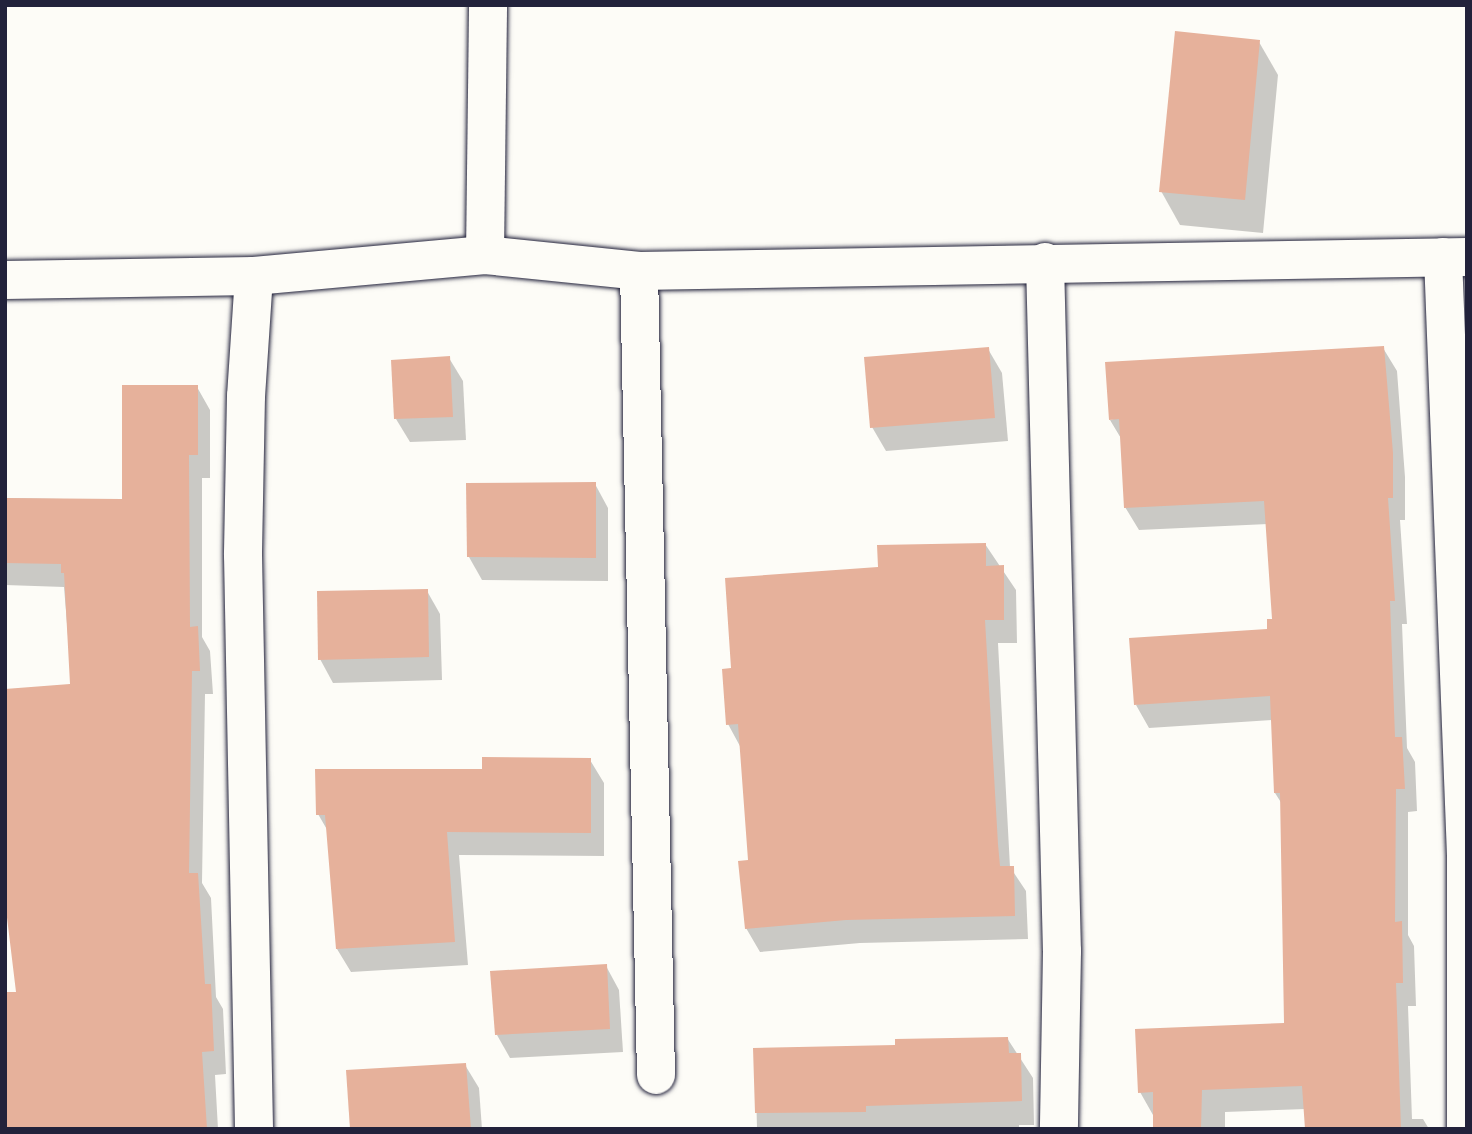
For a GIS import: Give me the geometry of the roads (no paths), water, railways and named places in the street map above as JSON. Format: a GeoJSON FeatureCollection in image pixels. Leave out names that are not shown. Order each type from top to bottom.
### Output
{"type":"FeatureCollection","features":[{"type":"Feature","properties":{"kind":"street"},"geometry":{"type":"LineString","coordinates":[[485,256],[488,5]]}},
{"type":"Feature","properties":{"kind":"street"},"geometry":{"type":"LineString","coordinates":[[5,280],[254,276],[485,256],[639,271],[1455,257],[1466,857],[1466,1129]]}},
{"type":"Feature","properties":{"kind":"street"},"geometry":{"type":"LineString","coordinates":[[1045,262],[1062,951],[1059,1129]]}},
{"type":"Feature","properties":{"kind":"street"},"geometry":{"type":"LineString","coordinates":[[639,271],[656,1075]]}},
{"type":"Feature","properties":{"kind":"street"},"geometry":{"type":"LineString","coordinates":[[254,276],[246,396],[243,555],[254,1129]]}}]}
